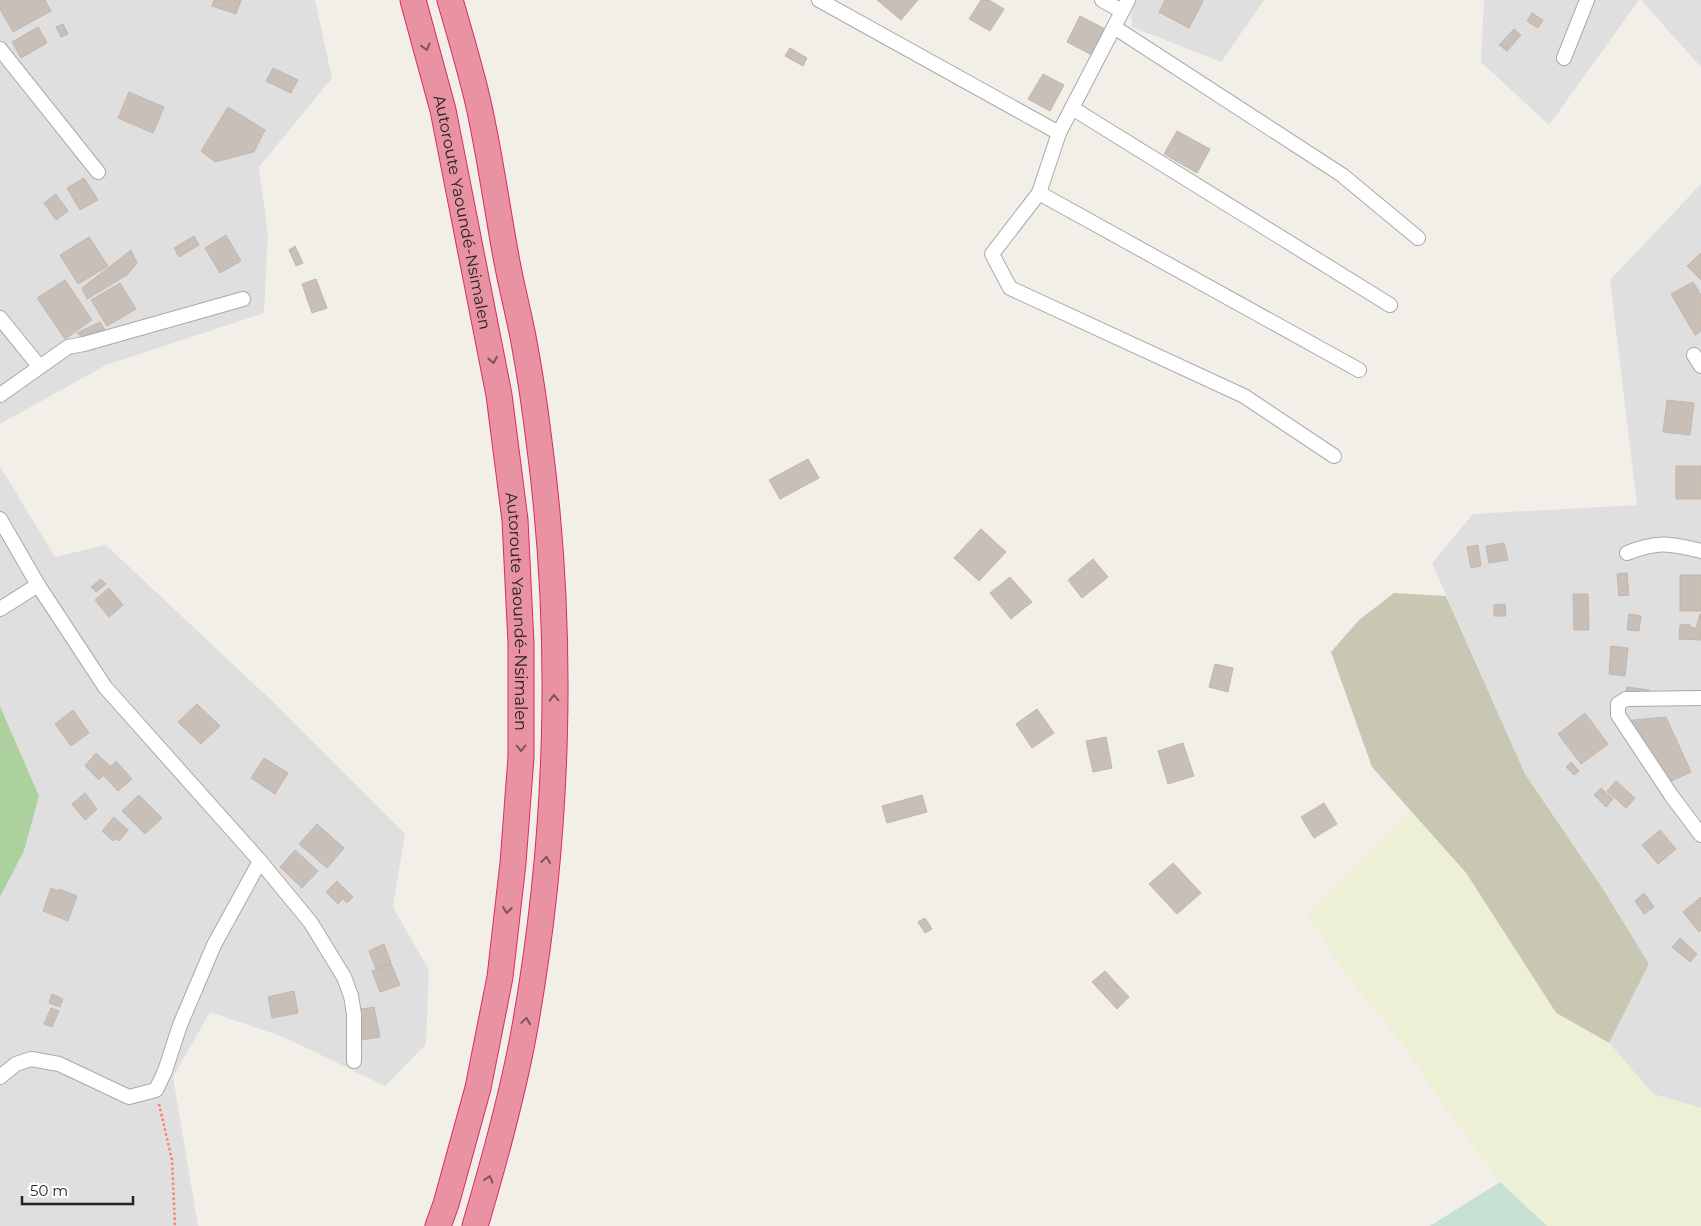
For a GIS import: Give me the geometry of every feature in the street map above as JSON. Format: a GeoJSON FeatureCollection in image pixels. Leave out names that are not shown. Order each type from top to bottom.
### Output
{"type":"FeatureCollection","features":[{"type":"Feature","properties":{"kind":"highway","name":"Autoroute Yaoundé-Nsimalen"},"geometry":{"type":"LineString","coordinates":[[413,0],[443,110],[474,258],[499,395],[515,520],[521,644],[521,757],[513,863],[500,977],[478,1088],[446,1204],[438,1226]]}},
{"type":"Feature","properties":{"kind":"highway","name":"Autoroute Yaoundé-Nsimalen"},"geometry":{"type":"LineString","coordinates":[[450,0],[478,103],[507,262],[525,345],[539,442],[548,528],[555,727],[550,828],[524,1033],[498,1152],[475,1226]]}},
{"type":"Feature","properties":{"kind":"street"},"geometry":{"type":"LineString","coordinates":[[820,0],[1059,133]]}},
{"type":"Feature","properties":{"kind":"street"},"geometry":{"type":"LineString","coordinates":[[1102,0],[1125,5],[1059,133],[1039,193],[992,254],[1010,288],[1244,396],[1334,456]]}},
{"type":"Feature","properties":{"kind":"street"},"geometry":{"type":"LineString","coordinates":[[1564,58],[1587,0]]}},
{"type":"Feature","properties":{"kind":"street"},"geometry":{"type":"LineString","coordinates":[[1114,27],[1342,175],[1418,238]]}},
{"type":"Feature","properties":{"kind":"street"},"geometry":{"type":"LineString","coordinates":[[0,49],[98,172]]}},
{"type":"Feature","properties":{"kind":"street"},"geometry":{"type":"LineString","coordinates":[[1072,108],[1390,305]]}},
{"type":"Feature","properties":{"kind":"street"},"geometry":{"type":"LineString","coordinates":[[1039,193],[1358,370]]}},
{"type":"Feature","properties":{"kind":"street"},"geometry":{"type":"LineString","coordinates":[[0,395],[68,347],[242,299]]}},
{"type":"Feature","properties":{"kind":"street"},"geometry":{"type":"LineString","coordinates":[[0,318],[39,366]]}},
{"type":"Feature","properties":{"kind":"street"},"geometry":{"type":"LineString","coordinates":[[0,519],[38,585],[105,686],[260,861],[311,923],[344,977],[351,996],[354,1014],[354,1060]]}},
{"type":"Feature","properties":{"kind":"street"},"geometry":{"type":"LineString","coordinates":[[1626,553],[1646,545],[1662,544],[1701,551]]}},
{"type":"Feature","properties":{"kind":"street"},"geometry":{"type":"LineString","coordinates":[[0,609],[38,585]]}},
{"type":"Feature","properties":{"kind":"street"},"geometry":{"type":"LineString","coordinates":[[1701,698],[1626,699],[1618,704],[1618,715],[1671,795],[1701,835]]}},
{"type":"Feature","properties":{"kind":"street"},"geometry":{"type":"LineString","coordinates":[[0,1078],[16,1064],[31,1059],[59,1064],[129,1097],[156,1090],[165,1071],[180,1025],[214,945],[260,861]]}},
{"type":"Feature","properties":{"kind":"path"},"geometry":{"type":"LineString","coordinates":[[156,1090],[172,1160],[175,1226]]}},
{"type":"Feature","properties":{"kind":"shaded area"},"geometry":{"type":"Polygon","coordinates":[[[0,0],[315,0],[332,78],[259,167],[268,235],[264,313],[106,365],[0,424],[0,0]]]}},
{"type":"Feature","properties":{"kind":"shaded area"},"geometry":{"type":"Polygon","coordinates":[[[1131,0],[1264,0],[1221,62],[1132,27],[1131,0]]]}},
{"type":"Feature","properties":{"kind":"shaded area"},"geometry":{"type":"Polygon","coordinates":[[[1484,0],[1639,0],[1549,125],[1481,62],[1484,0]]]}},
{"type":"Feature","properties":{"kind":"shaded area"},"geometry":{"type":"Polygon","coordinates":[[[1641,0],[1701,0],[1701,67],[1641,0]]]}},
{"type":"Feature","properties":{"kind":"shaded area"},"geometry":{"type":"Polygon","coordinates":[[[1701,184],[1701,1108],[1653,1094],[1609,1043],[1649,964],[1603,889],[1525,774],[1432,563],[1473,514],[1637,505],[1610,280],[1701,184]]]}},
{"type":"Feature","properties":{"kind":"shaded area"},"geometry":{"type":"Polygon","coordinates":[[[0,466],[55,557],[106,545],[271,700],[405,834],[393,907],[429,970],[426,1044],[385,1086],[286,1038],[210,1012],[173,1077],[198,1226],[0,1226],[0,897],[24,851],[39,796],[0,706],[0,466]]]}},
{"type":"Feature","properties":{"kind":"shaded area"},"geometry":{"type":"Polygon","coordinates":[[[1394,593],[1446,596],[1525,774],[1603,889],[1649,964],[1609,1043],[1556,1013],[1466,873],[1372,767],[1331,652],[1359,620],[1394,593]]]}},
{"type":"Feature","properties":{"kind":"shaded area"},"geometry":{"type":"Polygon","coordinates":[[[1411,812],[1466,873],[1556,1013],[1609,1043],[1653,1094],[1701,1108],[1701,1226],[1547,1226],[1500,1182],[1453,1119],[1401,1042],[1342,970],[1307,913],[1411,812]]]}},
{"type":"Feature","properties":{"kind":"shaded area"},"geometry":{"type":"Polygon","coordinates":[[[1500,1182],[1547,1226],[1430,1226],[1500,1182]]]}},
{"type":"Feature","properties":{"kind":"green space"},"geometry":{"type":"Polygon","coordinates":[[[0,706],[39,796],[24,851],[0,897],[0,706]]]}},
{"type":"Feature","properties":{"kind":"building"},"geometry":{"type":"Polygon","coordinates":[[[0,0],[45,0],[51,11],[13,32],[0,9],[0,0]]]}},
{"type":"Feature","properties":{"kind":"building"},"geometry":{"type":"Polygon","coordinates":[[[214,0],[241,0],[236,14],[212,6],[214,0]]]}},
{"type":"Feature","properties":{"kind":"building"},"geometry":{"type":"Polygon","coordinates":[[[877,0],[918,0],[901,20],[877,0]]]}},
{"type":"Feature","properties":{"kind":"building"},"geometry":{"type":"Polygon","coordinates":[[[981,0],[989,0],[1004,9],[990,31],[969,19],[981,0]]]}},
{"type":"Feature","properties":{"kind":"building"},"geometry":{"type":"Polygon","coordinates":[[[1165,0],[1203,1],[1189,28],[1159,12],[1165,0]]]}},
{"type":"Feature","properties":{"kind":"building"},"geometry":{"type":"Polygon","coordinates":[[[1532,13],[1543,20],[1538,28],[1527,21],[1532,13]]]}},
{"type":"Feature","properties":{"kind":"building"},"geometry":{"type":"Polygon","coordinates":[[[1080,16],[1105,29],[1092,55],[1067,42],[1080,16]]]}},
{"type":"Feature","properties":{"kind":"building"},"geometry":{"type":"Polygon","coordinates":[[[63,24],[68,34],[61,37],[56,27],[63,24]]]}},
{"type":"Feature","properties":{"kind":"building"},"geometry":{"type":"Polygon","coordinates":[[[38,27],[47,43],[21,58],[12,42],[38,27]]]}},
{"type":"Feature","properties":{"kind":"building"},"geometry":{"type":"Polygon","coordinates":[[[1514,29],[1521,35],[1507,51],[1499,45],[1514,29]]]}},
{"type":"Feature","properties":{"kind":"building"},"geometry":{"type":"Polygon","coordinates":[[[790,48],[807,58],[803,66],[785,56],[790,48]]]}},
{"type":"Feature","properties":{"kind":"building"},"geometry":{"type":"Polygon","coordinates":[[[273,68],[298,80],[291,93],[266,81],[273,68]]]}},
{"type":"Feature","properties":{"kind":"building"},"geometry":{"type":"Polygon","coordinates":[[[1043,74],[1064,85],[1050,111],[1028,99],[1043,74]]]}},
{"type":"Feature","properties":{"kind":"building"},"geometry":{"type":"Polygon","coordinates":[[[129,92],[164,107],[153,133],[118,118],[129,92]]]}},
{"type":"Feature","properties":{"kind":"building"},"geometry":{"type":"Polygon","coordinates":[[[228,107],[265,130],[254,152],[215,162],[201,151],[228,107]]]}},
{"type":"Feature","properties":{"kind":"building"},"geometry":{"type":"Polygon","coordinates":[[[1177,131],[1210,149],[1197,173],[1164,154],[1177,131]]]}},
{"type":"Feature","properties":{"kind":"building"},"geometry":{"type":"Polygon","coordinates":[[[84,178],[98,200],[80,210],[67,188],[84,178]]]}},
{"type":"Feature","properties":{"kind":"building"},"geometry":{"type":"Polygon","coordinates":[[[56,194],[68,211],[56,220],[44,203],[56,194]]]}},
{"type":"Feature","properties":{"kind":"building"},"geometry":{"type":"Polygon","coordinates":[[[226,235],[241,261],[220,273],[205,248],[226,235]]]}},
{"type":"Feature","properties":{"kind":"building"},"geometry":{"type":"Polygon","coordinates":[[[194,236],[199,245],[179,257],[174,248],[194,236]]]}},
{"type":"Feature","properties":{"kind":"building"},"geometry":{"type":"Polygon","coordinates":[[[89,237],[108,266],[78,284],[60,255],[89,237]]]}},
{"type":"Feature","properties":{"kind":"building"},"geometry":{"type":"Polygon","coordinates":[[[295,246],[303,263],[296,266],[289,250],[295,246]]]}},
{"type":"Feature","properties":{"kind":"building"},"geometry":{"type":"Polygon","coordinates":[[[131,250],[137,263],[127,275],[87,299],[82,288],[131,250]]]}},
{"type":"Feature","properties":{"kind":"building"},"geometry":{"type":"Polygon","coordinates":[[[1701,253],[1701,280],[1687,266],[1701,253]]]}},
{"type":"Feature","properties":{"kind":"building"},"geometry":{"type":"Polygon","coordinates":[[[316,279],[327,308],[312,313],[302,284],[316,279]]]}},
{"type":"Feature","properties":{"kind":"building"},"geometry":{"type":"Polygon","coordinates":[[[65,280],[92,320],[65,339],[37,298],[65,280]]]}},
{"type":"Feature","properties":{"kind":"building"},"geometry":{"type":"Polygon","coordinates":[[[1693,282],[1701,295],[1701,331],[1695,335],[1671,294],[1693,282]]]}},
{"type":"Feature","properties":{"kind":"building"},"geometry":{"type":"Polygon","coordinates":[[[120,283],[136,309],[107,326],[91,300],[120,283]]]}},
{"type":"Feature","properties":{"kind":"building"},"geometry":{"type":"Polygon","coordinates":[[[100,322],[108,335],[87,341],[77,333],[100,322]]]}},
{"type":"Feature","properties":{"kind":"building"},"geometry":{"type":"Polygon","coordinates":[[[1667,400],[1694,403],[1690,435],[1663,432],[1667,400]]]}},
{"type":"Feature","properties":{"kind":"building"},"geometry":{"type":"Polygon","coordinates":[[[808,459],[819,478],[780,499],[769,480],[808,459]]]}},
{"type":"Feature","properties":{"kind":"building"},"geometry":{"type":"Polygon","coordinates":[[[1676,466],[1701,466],[1701,499],[1676,499],[1676,466]]]}},
{"type":"Feature","properties":{"kind":"building"},"geometry":{"type":"Polygon","coordinates":[[[981,529],[1006,552],[979,581],[954,558],[981,529]]]}},
{"type":"Feature","properties":{"kind":"building"},"geometry":{"type":"Polygon","coordinates":[[[1504,543],[1508,560],[1489,563],[1486,546],[1504,543]]]}},
{"type":"Feature","properties":{"kind":"building"},"geometry":{"type":"Polygon","coordinates":[[[1478,545],[1481,566],[1471,568],[1467,547],[1478,545]]]}},
{"type":"Feature","properties":{"kind":"building"},"geometry":{"type":"Polygon","coordinates":[[[1093,559],[1108,577],[1082,598],[1068,580],[1093,559]]]}},
{"type":"Feature","properties":{"kind":"building"},"geometry":{"type":"Polygon","coordinates":[[[1627,573],[1629,595],[1619,596],[1617,574],[1627,573]]]}},
{"type":"Feature","properties":{"kind":"building"},"geometry":{"type":"Polygon","coordinates":[[[1680,575],[1701,575],[1701,611],[1680,611],[1680,575]]]}},
{"type":"Feature","properties":{"kind":"building"},"geometry":{"type":"Polygon","coordinates":[[[1010,577],[1032,602],[1011,619],[990,593],[1010,577]]]}},
{"type":"Feature","properties":{"kind":"building"},"geometry":{"type":"Polygon","coordinates":[[[101,579],[106,584],[96,592],[91,587],[101,579]]]}},
{"type":"Feature","properties":{"kind":"building"},"geometry":{"type":"Polygon","coordinates":[[[109,588],[123,605],[109,617],[95,600],[109,588]]]}},
{"type":"Feature","properties":{"kind":"building"},"geometry":{"type":"Polygon","coordinates":[[[1573,594],[1588,594],[1589,630],[1574,630],[1573,594]]]}},
{"type":"Feature","properties":{"kind":"building"},"geometry":{"type":"Polygon","coordinates":[[[1505,604],[1506,616],[1494,616],[1494,605],[1505,604]]]}},
{"type":"Feature","properties":{"kind":"building"},"geometry":{"type":"Polygon","coordinates":[[[1629,614],[1641,616],[1639,631],[1627,630],[1629,614]]]}},
{"type":"Feature","properties":{"kind":"building"},"geometry":{"type":"Polygon","coordinates":[[[1700,614],[1701,640],[1679,639],[1680,625],[1689,624],[1692,628],[1696,628],[1700,614]]]}},
{"type":"Feature","properties":{"kind":"building"},"geometry":{"type":"Polygon","coordinates":[[[1611,646],[1628,648],[1625,676],[1609,674],[1611,646]]]}},
{"type":"Feature","properties":{"kind":"building"},"geometry":{"type":"Polygon","coordinates":[[[1215,664],[1233,668],[1228,692],[1209,687],[1215,664]]]}},
{"type":"Feature","properties":{"kind":"building"},"geometry":{"type":"Polygon","coordinates":[[[1627,687],[1649,690],[1648,702],[1625,699],[1627,687]]]}},
{"type":"Feature","properties":{"kind":"building"},"geometry":{"type":"Polygon","coordinates":[[[197,704],[220,726],[201,744],[178,722],[197,704]]]}},
{"type":"Feature","properties":{"kind":"building"},"geometry":{"type":"Polygon","coordinates":[[[1037,709],[1054,733],[1032,748],[1016,724],[1037,709]]]}},
{"type":"Feature","properties":{"kind":"building"},"geometry":{"type":"Polygon","coordinates":[[[73,710],[89,733],[71,746],[55,724],[73,710]]]}},
{"type":"Feature","properties":{"kind":"building"},"geometry":{"type":"Polygon","coordinates":[[[1585,713],[1608,744],[1581,764],[1558,734],[1585,713]]]}},
{"type":"Feature","properties":{"kind":"building"},"geometry":{"type":"Polygon","coordinates":[[[1666,717],[1691,772],[1665,784],[1623,721],[1666,717]]]}},
{"type":"Feature","properties":{"kind":"building"},"geometry":{"type":"Polygon","coordinates":[[[1106,737],[1112,768],[1093,772],[1086,741],[1106,737]]]}},
{"type":"Feature","properties":{"kind":"building"},"geometry":{"type":"Polygon","coordinates":[[[1183,743],[1194,776],[1168,784],[1158,751],[1183,743]]]}},
{"type":"Feature","properties":{"kind":"building"},"geometry":{"type":"Polygon","coordinates":[[[96,753],[111,767],[99,780],[85,766],[96,753]]]}},
{"type":"Feature","properties":{"kind":"building"},"geometry":{"type":"Polygon","coordinates":[[[264,758],[288,773],[275,794],[251,778],[264,758]]]}},
{"type":"Feature","properties":{"kind":"building"},"geometry":{"type":"Polygon","coordinates":[[[116,761],[132,779],[118,791],[102,774],[116,761]]]}},
{"type":"Feature","properties":{"kind":"building"},"geometry":{"type":"Polygon","coordinates":[[[1571,762],[1579,771],[1574,775],[1566,767],[1571,762]]]}},
{"type":"Feature","properties":{"kind":"building"},"geometry":{"type":"Polygon","coordinates":[[[1616,781],[1635,798],[1626,808],[1607,791],[1616,781]]]}},
{"type":"Feature","properties":{"kind":"building"},"geometry":{"type":"Polygon","coordinates":[[[1601,788],[1613,799],[1606,807],[1594,795],[1601,788]]]}},
{"type":"Feature","properties":{"kind":"building"},"geometry":{"type":"Polygon","coordinates":[[[85,793],[97,809],[85,820],[72,804],[85,793]]]}},
{"type":"Feature","properties":{"kind":"building"},"geometry":{"type":"Polygon","coordinates":[[[139,795],[162,818],[145,834],[122,811],[139,795]]]}},
{"type":"Feature","properties":{"kind":"building"},"geometry":{"type":"Polygon","coordinates":[[[922,795],[927,812],[887,823],[882,806],[922,795]]]}},
{"type":"Feature","properties":{"kind":"building"},"geometry":{"type":"Polygon","coordinates":[[[1324,803],[1337,824],[1314,838],[1301,817],[1324,803]]]}},
{"type":"Feature","properties":{"kind":"building"},"geometry":{"type":"Polygon","coordinates":[[[114,817],[128,830],[119,841],[115,838],[113,841],[102,831],[114,817]]]}},
{"type":"Feature","properties":{"kind":"building"},"geometry":{"type":"Polygon","coordinates":[[[317,824],[344,848],[327,868],[299,844],[317,824]]]}},
{"type":"Feature","properties":{"kind":"building"},"geometry":{"type":"Polygon","coordinates":[[[1660,830],[1676,849],[1658,864],[1642,845],[1660,830]]]}},
{"type":"Feature","properties":{"kind":"building"},"geometry":{"type":"Polygon","coordinates":[[[295,850],[318,871],[302,888],[280,867],[295,850]]]}},
{"type":"Feature","properties":{"kind":"building"},"geometry":{"type":"Polygon","coordinates":[[[1173,863],[1201,893],[1177,914],[1149,884],[1173,863]]]}},
{"type":"Feature","properties":{"kind":"building"},"geometry":{"type":"Polygon","coordinates":[[[337,881],[353,897],[347,903],[343,899],[338,904],[326,892],[337,881]]]}},
{"type":"Feature","properties":{"kind":"building"},"geometry":{"type":"Polygon","coordinates":[[[51,888],[77,896],[68,921],[43,911],[51,888]]]}},
{"type":"Feature","properties":{"kind":"building"},"geometry":{"type":"Polygon","coordinates":[[[1644,893],[1654,907],[1644,914],[1635,901],[1644,893]]]}},
{"type":"Feature","properties":{"kind":"building"},"geometry":{"type":"Polygon","coordinates":[[[1701,897],[1701,930],[1699,932],[1683,912],[1701,897]]]}},
{"type":"Feature","properties":{"kind":"building"},"geometry":{"type":"Polygon","coordinates":[[[925,918],[932,929],[925,933],[918,922],[925,918]]]}},
{"type":"Feature","properties":{"kind":"building"},"geometry":{"type":"Polygon","coordinates":[[[1680,938],[1697,954],[1690,962],[1672,947],[1680,938]]]}},
{"type":"Feature","properties":{"kind":"building"},"geometry":{"type":"Polygon","coordinates":[[[384,944],[391,963],[376,969],[369,951],[384,944]]]}},
{"type":"Feature","properties":{"kind":"building"},"geometry":{"type":"Polygon","coordinates":[[[391,964],[400,985],[380,992],[372,971],[391,964]]]}},
{"type":"Feature","properties":{"kind":"building"},"geometry":{"type":"Polygon","coordinates":[[[1105,971],[1129,997],[1117,1009],[1092,982],[1105,971]]]}},
{"type":"Feature","properties":{"kind":"building"},"geometry":{"type":"Polygon","coordinates":[[[294,991],[298,1013],[272,1018],[268,997],[294,991]]]}},
{"type":"Feature","properties":{"kind":"building"},"geometry":{"type":"Polygon","coordinates":[[[52,994],[63,999],[60,1007],[49,1003],[52,994]]]}},
{"type":"Feature","properties":{"kind":"building"},"geometry":{"type":"Polygon","coordinates":[[[374,1007],[380,1037],[360,1040],[355,1010],[374,1007]]]}},
{"type":"Feature","properties":{"kind":"building"},"geometry":{"type":"Polygon","coordinates":[[[51,1008],[59,1011],[52,1027],[44,1024],[51,1008]]]}}]}
